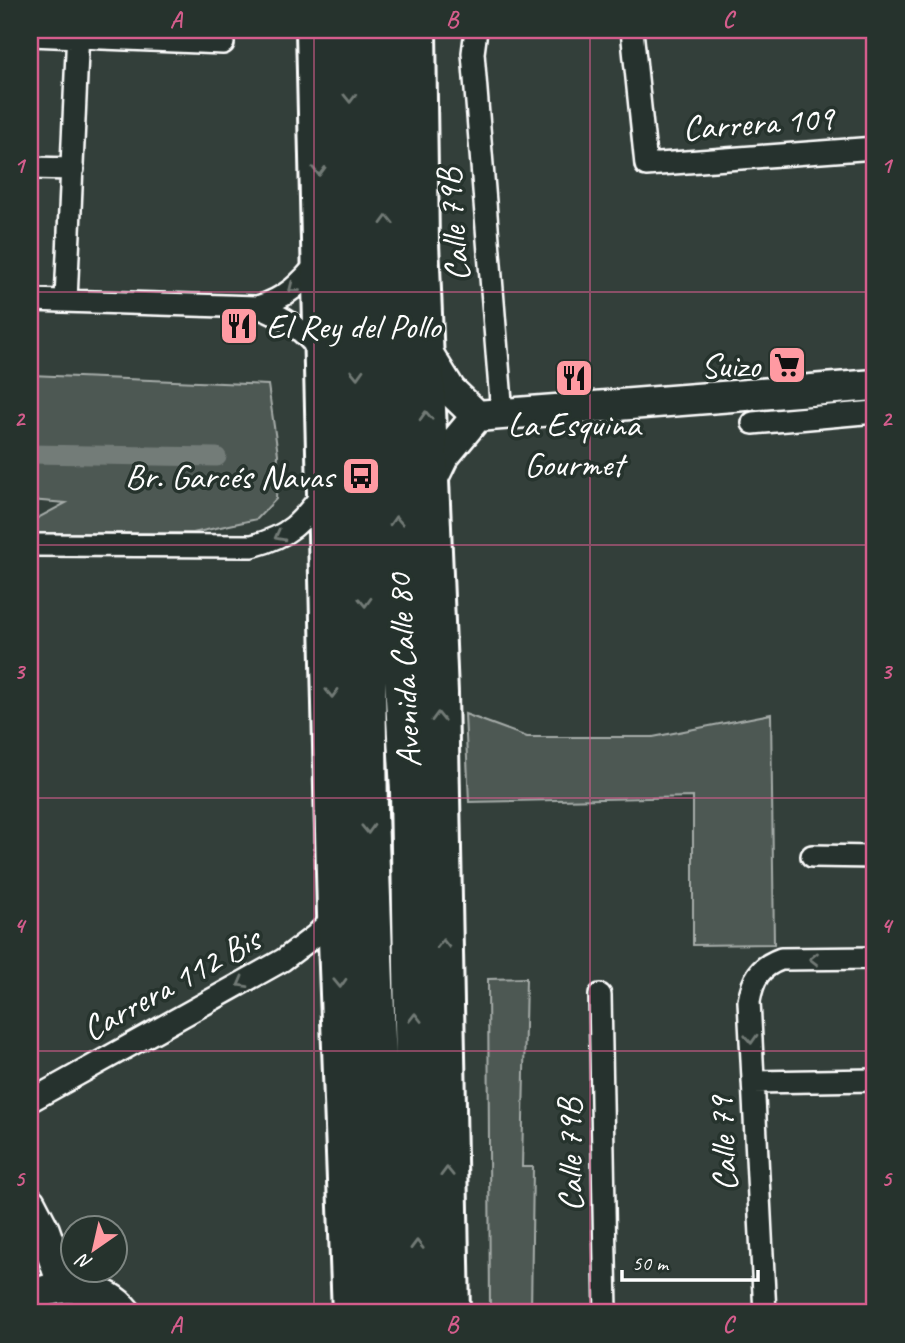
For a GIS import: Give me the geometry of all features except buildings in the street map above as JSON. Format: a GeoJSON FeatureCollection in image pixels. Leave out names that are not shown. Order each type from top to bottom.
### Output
{"type":"FeatureCollection","features":[{"type":"Feature","properties":{"kind":"highway","name":"Avenida Calle 80"},"geometry":{"type":"LineString","coordinates":[[316,30],[337,914],[352,1313]]}},
{"type":"Feature","properties":{"kind":"highway","name":"Avenida Calle 80"},"geometry":{"type":"LineString","coordinates":[[348,30],[383,1313]]}},
{"type":"Feature","properties":{"kind":"highway","name":"Avenida Calle 80"},"geometry":{"type":"LineString","coordinates":[[382,30],[392,455],[411,791],[419,1313]]}},
{"type":"Feature","properties":{"kind":"highway","name":"Avenida Calle 80"},"geometry":{"type":"LineString","coordinates":[[415,30],[419,243],[438,693],[450,1313]]}},
{"type":"Feature","properties":{"kind":"highway"},"geometry":{"type":"LineString","coordinates":[[388,297],[419,243]]}},
{"type":"Feature","properties":{"kind":"main road"},"geometry":{"type":"LineString","coordinates":[[423,346],[450,390],[489,415],[875,386]]}},
{"type":"Feature","properties":{"kind":"main road"},"geometry":{"type":"LineString","coordinates":[[429,486],[443,457],[489,415]]}},
{"type":"Feature","properties":{"kind":"main road"},"geometry":{"type":"LineString","coordinates":[[30,1203],[48,1239],[64,1287]]}},
{"type":"Feature","properties":{"kind":"main road"},"geometry":{"type":"LineString","coordinates":[[30,1297],[41,1291],[64,1287],[85,1289],[105,1296],[126,1313]]}},
{"type":"Feature","properties":{"kind":"street","name":"Calle 79B"},"geometry":{"type":"LineString","coordinates":[[476,30],[473,53],[489,415]]}},
{"type":"Feature","properties":{"kind":"street","name":"Carrera 109"},"geometry":{"type":"LineString","coordinates":[[632,30],[646,165],[875,148]]}},
{"type":"Feature","properties":{"kind":"street"},"geometry":{"type":"LineString","coordinates":[[66,300],[78,33]]}},
{"type":"Feature","properties":{"kind":"street"},"geometry":{"type":"LineString","coordinates":[[30,35],[78,33],[223,43]]}},
{"type":"Feature","properties":{"kind":"street"},"geometry":{"type":"LineString","coordinates":[[30,168],[73,169]]}},
{"type":"Feature","properties":{"kind":"street"},"geometry":{"type":"LineString","coordinates":[[257,307],[274,302],[294,290],[321,258]]}},
{"type":"Feature","properties":{"kind":"street"},"geometry":{"type":"LineString","coordinates":[[30,300],[257,307],[273,312],[294,324],[324,353]]}},
{"type":"Feature","properties":{"kind":"street"},"geometry":{"type":"LineString","coordinates":[[753,422],[875,412]]}},
{"type":"Feature","properties":{"kind":"street"},"geometry":{"type":"LineString","coordinates":[[30,545],[252,546],[274,540],[295,527],[327,488]]}},
{"type":"Feature","properties":{"kind":"street"},"geometry":{"type":"LineString","coordinates":[[813,856],[875,857]]}},
{"type":"Feature","properties":{"kind":"street","name":"Carrera 112 Bis"},"geometry":{"type":"LineString","coordinates":[[30,1101],[283,960],[316,935],[337,914]]}},
{"type":"Feature","properties":{"kind":"street","name":"Calle 79"},"geometry":{"type":"LineString","coordinates":[[765,1313],[749,1001],[752,986],[758,973],[768,964],[780,959],[875,958]]}},
{"type":"Feature","properties":{"kind":"street","name":"Calle 79B"},"geometry":{"type":"LineString","coordinates":[[600,995],[606,1313]]}},
{"type":"Feature","properties":{"kind":"street"},"geometry":{"type":"LineString","coordinates":[[753,1083],[875,1080]]}},
{"type":"Feature","properties":{"kind":"shaded area"},"geometry":{"type":"Polygon","coordinates":[[[30,375],[268,385],[278,454],[276,499],[257,519],[193,533],[30,533],[30,522],[66,503],[30,500],[30,375]]]}},
{"type":"Feature","properties":{"kind":"shaded area"},"geometry":{"type":"Polygon","coordinates":[[[465,714],[527,737],[653,737],[771,714],[774,944],[693,945],[693,797],[469,802],[465,714]]]}},
{"type":"Feature","properties":{"kind":"shaded area"},"geometry":{"type":"Polygon","coordinates":[[[526,978],[522,1167],[533,1167],[531,1313],[490,1313],[488,979],[526,978]]]}},
{"type":"Feature","properties":{"kind":"shaded area"},"geometry":{"type":"Polygon","coordinates":[[[68,1297],[111,1313],[30,1313],[68,1297]]]}},
{"type":"Feature","properties":{"kind":"waterway"},"geometry":{"type":"LineString","coordinates":[[30,454],[217,457]]}},
{"type":"Feature","properties":{"kind":"place","name":"El Rey del Pollo"},"geometry":{"type":"Point","coordinates":[239,326]}},
{"type":"Feature","properties":{"kind":"place","name":"Suizo"},"geometry":{"type":"Point","coordinates":[787,365]}},
{"type":"Feature","properties":{"kind":"place","name":"La Esquina Gourmet"},"geometry":{"type":"Point","coordinates":[574,378]}},
{"type":"Feature","properties":{"kind":"place","name":"Br. Garcés Navas"},"geometry":{"type":"Point","coordinates":[361,476]}}]}
